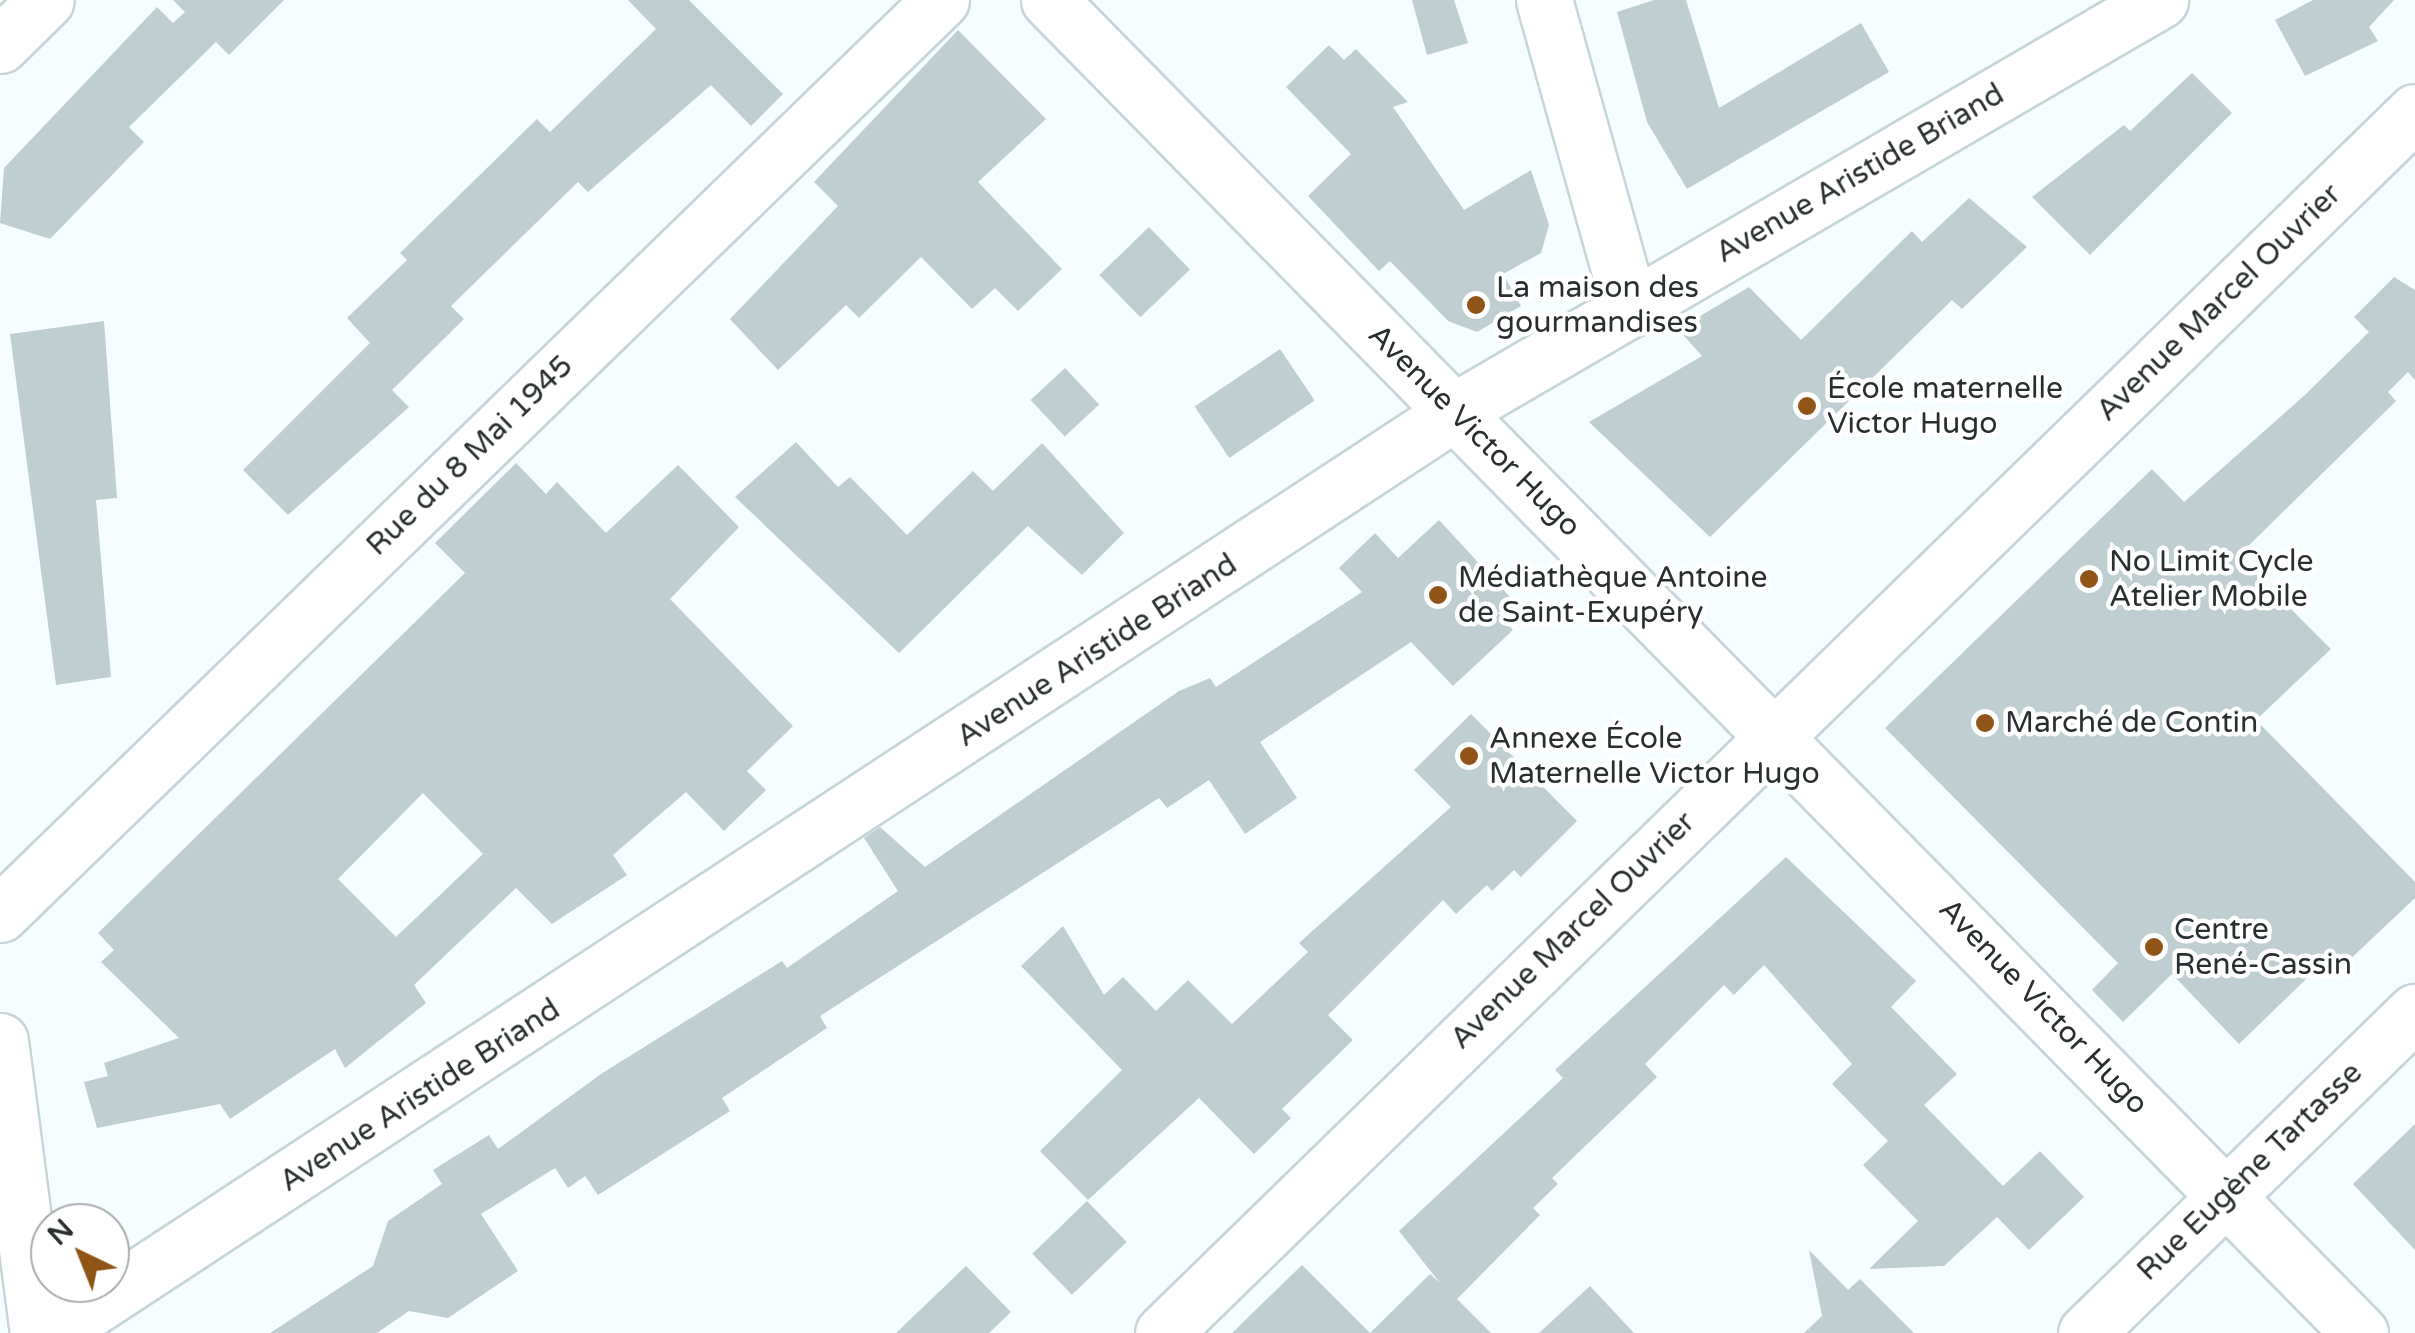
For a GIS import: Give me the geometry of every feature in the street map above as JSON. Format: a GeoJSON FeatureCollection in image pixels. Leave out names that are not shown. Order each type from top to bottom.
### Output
{"type":"FeatureCollection","features":[{"type":"Feature","properties":{"kind":"street"},"geometry":{"type":"LineString","coordinates":[[0,45],[46,0]]}},
{"type":"Feature","properties":{"kind":"street","name":"Rue du 8 Mai 1945"},"geometry":{"type":"LineString","coordinates":[[0,914],[941,0]]}},
{"type":"Feature","properties":{"kind":"street","name":"Avenue Victor Hugo"},"geometry":{"type":"LineString","coordinates":[[1049,0],[1776,733],[2360,1333]]}},
{"type":"Feature","properties":{"kind":"street"},"geometry":{"type":"LineString","coordinates":[[1544,0],[1630,309]]}},
{"type":"Feature","properties":{"kind":"street","name":"Avenue Aristide Briand"},"geometry":{"type":"LineString","coordinates":[[53,1333],[1455,413],[2160,0]]}},
{"type":"Feature","properties":{"kind":"street","name":"Avenue Marcel Ouvrier"},"geometry":{"type":"LineString","coordinates":[[1164,1333],[2415,112]]}},
{"type":"Feature","properties":{"kind":"street","name":"Rue Eugène Tartasse"},"geometry":{"type":"LineString","coordinates":[[2086,1333],[2415,1012]]}},
{"type":"Feature","properties":{"kind":"street"},"geometry":{"type":"LineString","coordinates":[[0,1040],[38,1333]]}},
{"type":"Feature","properties":{"kind":"building"},"geometry":{"type":"Polygon","coordinates":[[[173,0],[284,0],[229,55],[216,42],[129,127],[144,142],[50,239],[0,223],[4,168],[157,7],[173,23],[185,12],[173,0]]]}},
{"type":"Feature","properties":{"kind":"building"},"geometry":{"type":"Polygon","coordinates":[[[628,0],[689,0],[783,94],[751,126],[711,85],[588,192],[578,182],[451,306],[464,319],[392,390],[409,407],[288,515],[243,470],[370,343],[347,318],[407,260],[400,253],[537,119],[550,132],[656,29],[628,0]]]}},
{"type":"Feature","properties":{"kind":"building"},"geometry":{"type":"Polygon","coordinates":[[[1412,0],[1454,0],[1468,43],[1427,55],[1412,0]]]}},
{"type":"Feature","properties":{"kind":"building"},"geometry":{"type":"Polygon","coordinates":[[[1654,0],[1686,0],[1719,108],[1861,23],[1889,72],[1687,189],[1647,122],[1617,12],[1654,0]]]}},
{"type":"Feature","properties":{"kind":"building"},"geometry":{"type":"Polygon","coordinates":[[[2313,0],[2394,0],[2369,27],[2378,41],[2305,76],[2275,20],[2313,0]]]}},
{"type":"Feature","properties":{"kind":"building"},"geometry":{"type":"Polygon","coordinates":[[[958,30],[1046,119],[978,182],[1062,269],[1018,311],[995,288],[972,309],[921,257],[859,318],[846,305],[778,370],[730,319],[838,206],[814,182],[958,30]]]}},
{"type":"Feature","properties":{"kind":"building"},"geometry":{"type":"Polygon","coordinates":[[[1329,45],[1344,60],[1356,49],[1408,102],[1393,107],[1464,210],[1531,170],[1549,225],[1541,253],[1503,274],[1521,306],[1477,332],[1448,321],[1390,261],[1379,271],[1308,196],[1351,154],[1286,87],[1329,45]]]}},
{"type":"Feature","properties":{"kind":"building"},"geometry":{"type":"Polygon","coordinates":[[[2192,73],[2232,113],[2090,255],[2032,197],[2124,125],[2130,131],[2192,73]]]}},
{"type":"Feature","properties":{"kind":"building"},"geometry":{"type":"Polygon","coordinates":[[[1969,198],[2027,247],[1962,309],[1952,300],[1710,537],[1589,422],[1702,356],[1678,329],[1749,287],[1801,340],[1912,231],[1922,242],[1969,198]]]}},
{"type":"Feature","properties":{"kind":"building"},"geometry":{"type":"Polygon","coordinates":[[[1149,227],[1190,269],[1140,317],[1099,275],[1149,227]]]}},
{"type":"Feature","properties":{"kind":"building"},"geometry":{"type":"Polygon","coordinates":[[[2394,277],[2415,290],[2415,380],[2408,372],[2388,392],[2396,401],[2238,556],[2331,649],[2256,720],[2415,882],[2415,898],[2345,964],[2334,952],[2239,1044],[2172,974],[2123,1022],[2092,990],[2118,963],[1885,728],[2152,469],[2184,502],[2306,394],[2369,332],[2354,317],[2394,277]]]}},
{"type":"Feature","properties":{"kind":"building"},"geometry":{"type":"Polygon","coordinates":[[[104,321],[117,498],[96,500],[111,677],[56,685],[10,334],[104,321]]]}},
{"type":"Feature","properties":{"kind":"building"},"geometry":{"type":"Polygon","coordinates":[[[1280,349],[1315,400],[1229,458],[1195,407],[1280,349]]]}},
{"type":"Feature","properties":{"kind":"building"},"geometry":{"type":"Polygon","coordinates":[[[1065,368],[1099,405],[1065,437],[1031,400],[1065,368]]]}},
{"type":"Feature","properties":{"kind":"building"},"geometry":{"type":"Polygon","coordinates":[[[796,442],[838,487],[850,477],[907,535],[973,471],[993,491],[1042,443],[1124,533],[1082,575],[1028,526],[899,653],[735,497],[796,442]]]}},
{"type":"Feature","properties":{"kind":"building"},"geometry":{"type":"Polygon","coordinates":[[[516,463],[546,494],[557,482],[606,533],[678,465],[739,527],[670,599],[793,726],[747,771],[766,790],[724,831],[686,792],[613,855],[627,875],[552,924],[516,888],[414,985],[426,1003],[345,1068],[335,1049],[230,1119],[220,1104],[97,1128],[84,1082],[108,1076],[104,1063],[179,1038],[101,962],[114,950],[98,933],[465,573],[435,543],[516,463]],[[423,793],[338,879],[396,937],[483,854],[423,793]]]}},
{"type":"Feature","properties":{"kind":"building"},"geometry":{"type":"Polygon","coordinates":[[[1439,520],[1512,599],[1498,613],[1513,630],[1453,686],[1411,642],[1260,742],[1297,798],[1245,834],[1209,780],[1167,808],[1159,798],[820,1016],[827,1028],[722,1098],[730,1111],[598,1195],[585,1176],[568,1188],[555,1168],[481,1214],[518,1271],[448,1318],[409,1311],[377,1333],[270,1333],[373,1266],[388,1221],[442,1184],[433,1170],[489,1135],[498,1149],[601,1074],[782,961],[787,968],[898,891],[864,838],[880,827],[925,867],[1179,691],[1210,678],[1216,687],[1362,592],[1339,568],[1375,533],[1398,558],[1439,520]]]}},
{"type":"Feature","properties":{"kind":"building"},"geometry":{"type":"Polygon","coordinates":[[[1471,714],[1577,821],[1521,877],[1514,870],[1492,891],[1487,885],[1456,914],[1443,900],[1328,1015],[1353,1040],[1282,1109],[1291,1118],[1254,1154],[1199,1098],[1088,1200],[1040,1151],[1122,1070],[1021,966],[1063,926],[1104,995],[1123,977],[1156,1011],[1188,980],[1232,1024],[1308,952],[1299,943],[1451,807],[1414,770],[1471,714]]]}},
{"type":"Feature","properties":{"kind":"building"},"geometry":{"type":"Polygon","coordinates":[[[1786,857],[1916,981],[1891,1007],[1957,1074],[1924,1105],[2003,1186],[2040,1151],[2084,1197],[2029,1250],[1997,1217],[1944,1266],[1869,1269],[1918,1221],[1863,1165],[1888,1141],[1832,1084],[1852,1064],[1764,965],[1734,995],[1724,985],[1645,1064],[1657,1077],[1552,1178],[1558,1184],[1533,1208],[1540,1215],[1457,1299],[1491,1333],[1370,1333],[1430,1274],[1440,1283],[1399,1231],[1563,1078],[1555,1070],[1786,857]]]}},
{"type":"Feature","properties":{"kind":"building"},"geometry":{"type":"Polygon","coordinates":[[[2415,1124],[2415,1250],[2353,1184],[2415,1124]]]}},
{"type":"Feature","properties":{"kind":"building"},"geometry":{"type":"Polygon","coordinates":[[[1087,1201],[1127,1242],[1072,1295],[1032,1254],[1087,1201]]]}},
{"type":"Feature","properties":{"kind":"building"},"geometry":{"type":"Polygon","coordinates":[[[1809,1250],[1848,1290],[1860,1279],[1914,1333],[1804,1333],[1822,1316],[1809,1250]]]}},
{"type":"Feature","properties":{"kind":"building"},"geometry":{"type":"Polygon","coordinates":[[[1302,1265],[1370,1333],[1232,1333],[1271,1295],[1302,1265]]]}},
{"type":"Feature","properties":{"kind":"building"},"geometry":{"type":"Polygon","coordinates":[[[966,1266],[1011,1312],[989,1333],[896,1333],[966,1266]]]}},
{"type":"Feature","properties":{"kind":"building"},"geometry":{"type":"Polygon","coordinates":[[[1590,1286],[1634,1333],[1539,1333],[1590,1286]]]}},
{"type":"Feature","properties":{"kind":"place","name":"La maison des gourmandises"},"geometry":{"type":"Point","coordinates":[1476,305]}},
{"type":"Feature","properties":{"kind":"place","name":"École maternelle Victor Hugo"},"geometry":{"type":"Point","coordinates":[1807,406]}},
{"type":"Feature","properties":{"kind":"place","name":"No Limit Cycle Atelier Mobile"},"geometry":{"type":"Point","coordinates":[2089,579]}},
{"type":"Feature","properties":{"kind":"place","name":"Médiathèque Antoine de Saint-Exupéry"},"geometry":{"type":"Point","coordinates":[1438,595]}},
{"type":"Feature","properties":{"kind":"place","name":"Marché de Contin"},"geometry":{"type":"Point","coordinates":[1985,723]}},
{"type":"Feature","properties":{"kind":"place","name":"Annexe École Maternelle Victor Hugo"},"geometry":{"type":"Point","coordinates":[1469,756]}},
{"type":"Feature","properties":{"kind":"place","name":"Centre René-Cassin"},"geometry":{"type":"Point","coordinates":[2154,947]}}]}
